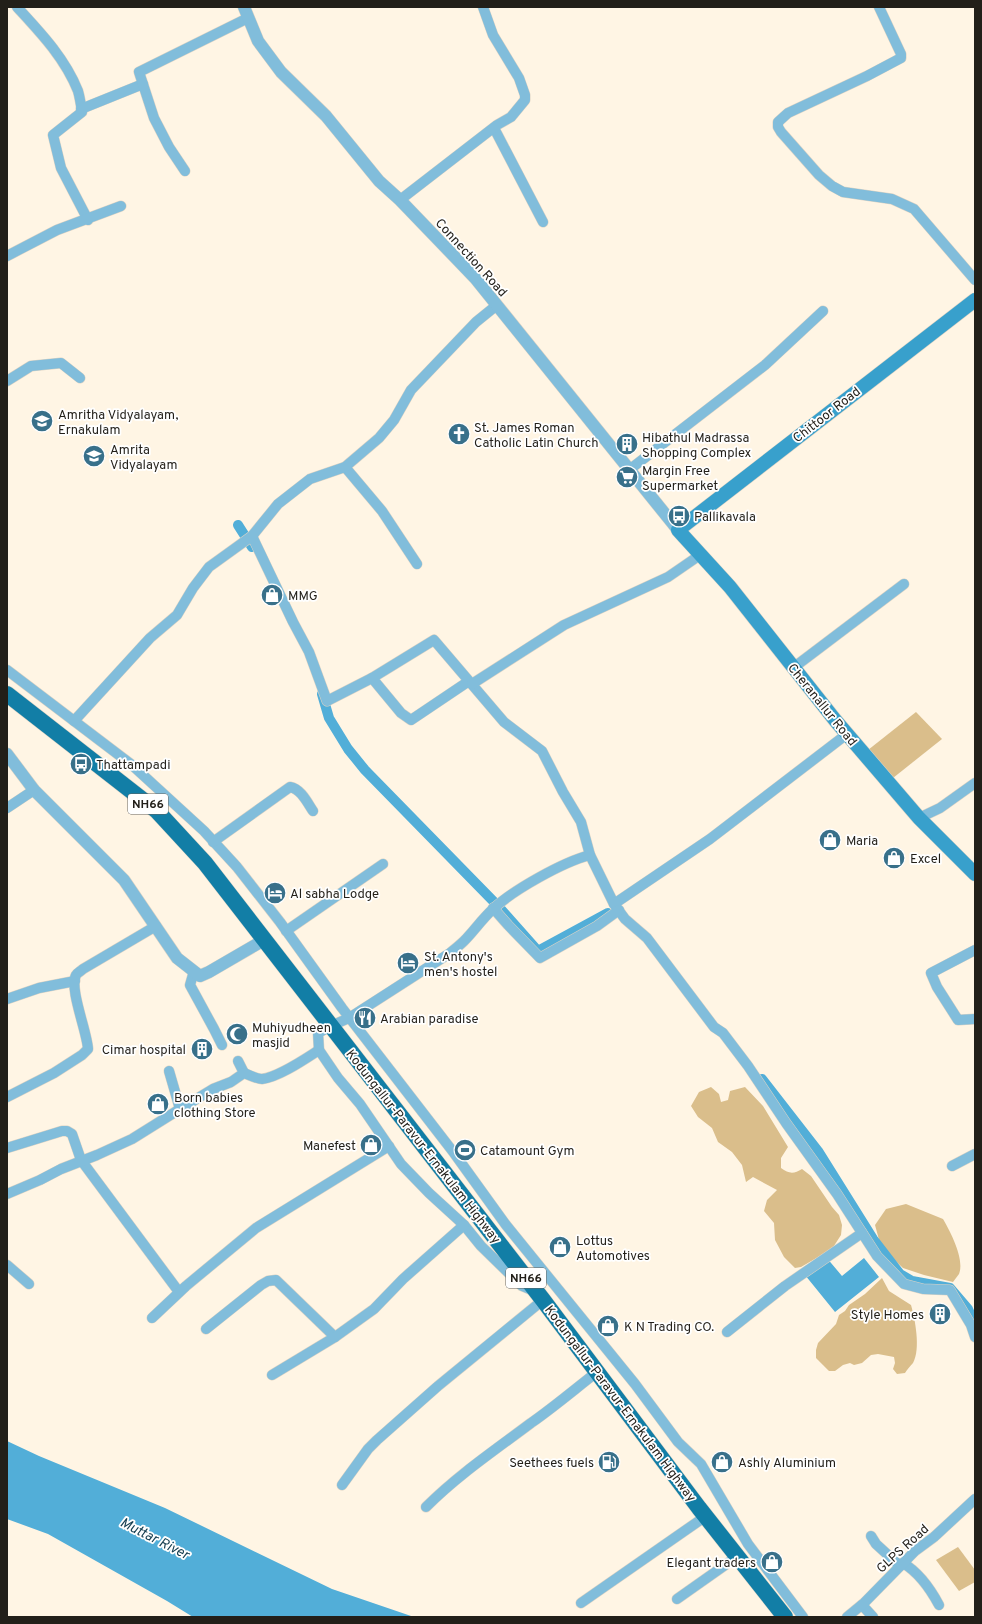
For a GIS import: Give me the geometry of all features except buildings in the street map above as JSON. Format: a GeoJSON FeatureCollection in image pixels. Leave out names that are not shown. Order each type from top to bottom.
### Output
{"type":"FeatureCollection","features":[{"type":"Feature","properties":{"kind":"highway","name":"Kodungallur-Paravur-Ernakulam Highway"},"geometry":{"type":"LineString","coordinates":[[7,694],[156,811],[204,863],[541,1296],[706,1516],[786,1617]]}},
{"type":"Feature","properties":{"kind":"main road","name":"Chittoor Road"},"geometry":{"type":"LineString","coordinates":[[678,530],[975,300]]}},
{"type":"Feature","properties":{"kind":"main road","name":"Cheranallur Road"},"geometry":{"type":"LineString","coordinates":[[678,530],[730,587],[847,734],[919,818],[975,874]]}},
{"type":"Feature","properties":{"kind":"street"},"geometry":{"type":"LineString","coordinates":[[17,7],[50,44],[71,76],[78,92],[82,112],[53,135],[60,168],[88,220]]}},
{"type":"Feature","properties":{"kind":"street"},"geometry":{"type":"LineString","coordinates":[[400,200],[494,128],[511,117],[525,100],[525,95],[519,78],[493,35],[483,7]]}},
{"type":"Feature","properties":{"kind":"street"},"geometry":{"type":"LineString","coordinates":[[880,7],[901,54],[900,58],[867,76],[788,113],[778,122],[778,127],[799,154],[832,186],[842,192],[892,199],[914,209],[975,280]]}},
{"type":"Feature","properties":{"kind":"street"},"geometry":{"type":"LineString","coordinates":[[185,171],[169,147],[154,118],[139,72],[246,12]]}},
{"type":"Feature","properties":{"kind":"street","name":"Connection Road"},"geometry":{"type":"LineString","coordinates":[[246,12],[258,41],[281,72],[326,116],[379,181],[400,200],[475,278],[678,530]]}},
{"type":"Feature","properties":{"kind":"street"},"geometry":{"type":"LineString","coordinates":[[81,109],[143,84]]}},
{"type":"Feature","properties":{"kind":"street"},"geometry":{"type":"LineString","coordinates":[[494,128],[543,222]]}},
{"type":"Feature","properties":{"kind":"street"},"geometry":{"type":"LineString","coordinates":[[7,256],[57,230],[88,220],[121,206]]}},
{"type":"Feature","properties":{"kind":"street"},"geometry":{"type":"LineString","coordinates":[[74,721],[150,638],[177,615],[193,588],[209,567],[248,539],[278,504],[310,479],[345,467],[379,438],[394,420],[410,390],[476,322],[497,306]]}},
{"type":"Feature","properties":{"kind":"street"},"geometry":{"type":"LineString","coordinates":[[629,470],[765,365],[823,311]]}},
{"type":"Feature","properties":{"kind":"street"},"geometry":{"type":"LineString","coordinates":[[7,381],[31,366],[61,363],[80,378]]}},
{"type":"Feature","properties":{"kind":"street"},"geometry":{"type":"LineString","coordinates":[[345,467],[382,511],[417,564]]}},
{"type":"Feature","properties":{"kind":"street"},"geometry":{"type":"LineString","coordinates":[[248,539],[309,652],[327,701],[372,678],[434,640],[504,722],[542,751],[563,792],[581,822],[590,855],[617,907],[625,919],[647,938],[714,1027],[723,1034],[748,1066],[786,1123],[837,1194],[877,1256],[904,1284],[923,1289],[950,1290],[972,1325],[975,1337]]}},
{"type":"Feature","properties":{"kind":"street"},"geometry":{"type":"LineString","coordinates":[[372,678],[401,713],[411,720],[564,625],[668,577],[700,555]]}},
{"type":"Feature","properties":{"kind":"street"},"geometry":{"type":"LineString","coordinates":[[794,668],[904,584]]}},
{"type":"Feature","properties":{"kind":"street"},"geometry":{"type":"LineString","coordinates":[[7,670],[132,765],[213,842],[237,868],[286,931],[349,1018],[454,1153],[506,1225],[635,1384],[678,1442],[701,1464],[723,1504],[748,1544],[803,1617]]}},
{"type":"Feature","properties":{"kind":"street"},"geometry":{"type":"LineString","coordinates":[[496,906],[508,925],[540,958],[598,926],[617,907],[710,839],[847,734]]}},
{"type":"Feature","properties":{"kind":"street"},"geometry":{"type":"LineString","coordinates":[[7,754],[34,790],[124,880],[177,958],[200,976],[264,940]]}},
{"type":"Feature","properties":{"kind":"street"},"geometry":{"type":"LineString","coordinates":[[919,818],[940,808],[975,783]]}},
{"type":"Feature","properties":{"kind":"street"},"geometry":{"type":"LineString","coordinates":[[213,842],[290,787],[298,790],[313,811]]}},
{"type":"Feature","properties":{"kind":"street"},"geometry":{"type":"LineString","coordinates":[[7,808],[34,790]]}},
{"type":"Feature","properties":{"kind":"street"},"geometry":{"type":"LineString","coordinates":[[342,1485],[377,1440],[541,1296],[522,1286],[481,1246],[464,1225],[429,1193],[402,1164],[360,1104],[338,1078],[319,1050],[318,1033],[349,1018],[450,953],[464,941],[475,926],[496,906],[535,880],[578,858],[590,855]]}},
{"type":"Feature","properties":{"kind":"street"},"geometry":{"type":"LineString","coordinates":[[286,931],[383,864]]}},
{"type":"Feature","properties":{"kind":"street"},"geometry":{"type":"LineString","coordinates":[[7,1096],[54,1073],[82,1056],[88,1049],[88,1038],[76,998],[74,980],[76,974],[156,926]]}},
{"type":"Feature","properties":{"kind":"street"},"geometry":{"type":"LineString","coordinates":[[975,950],[931,973],[937,987],[958,1020],[975,1019]]}},
{"type":"Feature","properties":{"kind":"street"},"geometry":{"type":"LineString","coordinates":[[194,971],[190,985],[222,1045]]}},
{"type":"Feature","properties":{"kind":"street"},"geometry":{"type":"LineString","coordinates":[[7,999],[39,988],[74,980]]}},
{"type":"Feature","properties":{"kind":"street"},"geometry":{"type":"LineString","coordinates":[[238,1061],[244,1073],[262,1079],[301,1062],[319,1050]]}},
{"type":"Feature","properties":{"kind":"street"},"geometry":{"type":"LineString","coordinates":[[169,1071],[180,1109]]}},
{"type":"Feature","properties":{"kind":"street"},"geometry":{"type":"LineString","coordinates":[[7,1194],[81,1160],[97,1155],[132,1139],[180,1109],[213,1090],[231,1082],[244,1073]]}},
{"type":"Feature","properties":{"kind":"street"},"geometry":{"type":"LineString","coordinates":[[7,1148],[62,1131],[67,1131],[72,1134],[81,1160],[179,1292]]}},
{"type":"Feature","properties":{"kind":"street"},"geometry":{"type":"LineString","coordinates":[[152,1318],[179,1292],[256,1228],[389,1146]]}},
{"type":"Feature","properties":{"kind":"street"},"geometry":{"type":"LineString","coordinates":[[952,1166],[975,1154]]}},
{"type":"Feature","properties":{"kind":"street"},"geometry":{"type":"LineString","coordinates":[[272,1374],[335,1337],[374,1309],[403,1279],[464,1225]]}},
{"type":"Feature","properties":{"kind":"street"},"geometry":{"type":"LineString","coordinates":[[727,1332],[785,1286],[862,1233]]}},
{"type":"Feature","properties":{"kind":"street"},"geometry":{"type":"LineString","coordinates":[[7,1265],[29,1284]]}},
{"type":"Feature","properties":{"kind":"street"},"geometry":{"type":"LineString","coordinates":[[206,1329],[261,1285],[268,1281],[276,1280],[335,1337]]}},
{"type":"Feature","properties":{"kind":"street"},"geometry":{"type":"LineString","coordinates":[[426,1508],[440,1493],[468,1469],[546,1413],[597,1372]]}},
{"type":"Feature","properties":{"kind":"street","name":"GLPS Road"},"geometry":{"type":"LineString","coordinates":[[847,1617],[862,1605],[915,1551],[934,1537],[975,1499]]}},
{"type":"Feature","properties":{"kind":"street"},"geometry":{"type":"LineString","coordinates":[[581,1603],[706,1516]]}},
{"type":"Feature","properties":{"kind":"street"},"geometry":{"type":"LineString","coordinates":[[871,1536],[876,1544],[902,1564],[910,1567],[939,1604]]}},
{"type":"Feature","properties":{"kind":"street"},"geometry":{"type":"LineString","coordinates":[[677,1599],[738,1556]]}},
{"type":"Feature","properties":{"kind":"street"},"geometry":{"type":"LineString","coordinates":[[862,1605],[873,1617]]}},
{"type":"Feature","properties":{"kind":"shaded area"},"geometry":{"type":"Polygon","coordinates":[[[916,712],[942,739],[893,778],[868,750],[916,712]]]}},
{"type":"Feature","properties":{"kind":"shaded area"},"geometry":{"type":"Polygon","coordinates":[[[711,1087],[719,1094],[721,1102],[728,1100],[730,1091],[745,1087],[763,1106],[788,1147],[781,1158],[781,1168],[792,1173],[802,1169],[811,1176],[839,1215],[842,1225],[841,1235],[832,1249],[801,1267],[795,1268],[784,1257],[775,1240],[774,1223],[764,1211],[767,1200],[777,1190],[753,1177],[746,1182],[742,1165],[732,1152],[718,1142],[712,1128],[698,1117],[691,1106],[699,1092],[711,1087]]]}},
{"type":"Feature","properties":{"kind":"shaded area"},"geometry":{"type":"Polygon","coordinates":[[[906,1204],[943,1219],[956,1245],[960,1261],[959,1274],[953,1282],[903,1268],[881,1247],[875,1225],[886,1209],[906,1204]]]}},
{"type":"Feature","properties":{"kind":"shaded area"},"geometry":{"type":"Polygon","coordinates":[[[882,1278],[889,1291],[911,1305],[916,1326],[917,1342],[917,1350],[913,1363],[905,1373],[897,1374],[893,1369],[895,1363],[894,1357],[878,1354],[871,1355],[862,1363],[854,1365],[850,1363],[843,1365],[835,1371],[829,1371],[816,1358],[818,1343],[836,1324],[839,1315],[882,1278]]]}},
{"type":"Feature","properties":{"kind":"shaded area"},"geometry":{"type":"Polygon","coordinates":[[[958,1547],[975,1570],[975,1582],[959,1591],[936,1560],[958,1547]]]}},
{"type":"Feature","properties":{"kind":"water"},"geometry":{"type":"Polygon","coordinates":[[[826,1257],[842,1276],[864,1258],[879,1277],[835,1312],[805,1275],[826,1257]]]}},
{"type":"Feature","properties":{"kind":"water","name":"Muttar River"},"geometry":{"type":"Polygon","coordinates":[[[7,1441],[39,1456],[165,1508],[332,1589],[414,1617],[193,1617],[48,1534],[7,1519],[7,1441]]]}},
{"type":"Feature","properties":{"kind":"waterway"},"geometry":{"type":"LineString","coordinates":[[238,525],[252,547]]}},
{"type":"Feature","properties":{"kind":"waterway"},"geometry":{"type":"LineString","coordinates":[[322,694],[329,718],[348,749],[365,770],[498,906],[538,951],[608,913]]}},
{"type":"Feature","properties":{"kind":"waterway"},"geometry":{"type":"LineString","coordinates":[[762,1079],[818,1151],[873,1239],[900,1274],[912,1281],[950,1288],[968,1309],[975,1324]]}},
{"type":"Feature","properties":{"kind":"place","name":"Amritha Vidyalayam, Ernakulam"},"geometry":{"type":"Point","coordinates":[42,421]}},
{"type":"Feature","properties":{"kind":"place","name":"St. James Roman Catholic Latin Church"},"geometry":{"type":"Point","coordinates":[459,434]}},
{"type":"Feature","properties":{"kind":"place","name":"Hibathul Madrassa Shopping Complex"},"geometry":{"type":"Point","coordinates":[627,444]}},
{"type":"Feature","properties":{"kind":"place","name":"Amrita Vidyalayam"},"geometry":{"type":"Point","coordinates":[94,456]}},
{"type":"Feature","properties":{"kind":"place","name":"Margin Free Supermarket"},"geometry":{"type":"Point","coordinates":[627,477]}},
{"type":"Feature","properties":{"kind":"place","name":"Pallikavala"},"geometry":{"type":"Point","coordinates":[679,516]}},
{"type":"Feature","properties":{"kind":"place","name":"MMG"},"geometry":{"type":"Point","coordinates":[272,595]}},
{"type":"Feature","properties":{"kind":"place","name":"Thattampadi"},"geometry":{"type":"Point","coordinates":[81,764]}},
{"type":"Feature","properties":{"kind":"place","name":"Maria"},"geometry":{"type":"Point","coordinates":[830,840]}},
{"type":"Feature","properties":{"kind":"place","name":"Excel"},"geometry":{"type":"Point","coordinates":[894,858]}},
{"type":"Feature","properties":{"kind":"place","name":"Al sabha Lodge"},"geometry":{"type":"Point","coordinates":[275,893]}},
{"type":"Feature","properties":{"kind":"place","name":"St. Antony's men's hostel"},"geometry":{"type":"Point","coordinates":[408,963]}},
{"type":"Feature","properties":{"kind":"place","name":"Arabian paradise"},"geometry":{"type":"Point","coordinates":[365,1018]}},
{"type":"Feature","properties":{"kind":"place","name":"Muhiyudheen masjid"},"geometry":{"type":"Point","coordinates":[237,1034]}},
{"type":"Feature","properties":{"kind":"place","name":"Cimar hospital"},"geometry":{"type":"Point","coordinates":[202,1049]}},
{"type":"Feature","properties":{"kind":"place","name":"Born babies clothing Store"},"geometry":{"type":"Point","coordinates":[158,1104]}},
{"type":"Feature","properties":{"kind":"place","name":"Manefest"},"geometry":{"type":"Point","coordinates":[371,1145]}},
{"type":"Feature","properties":{"kind":"place","name":"Catamount Gym"},"geometry":{"type":"Point","coordinates":[465,1150]}},
{"type":"Feature","properties":{"kind":"place","name":"Lottus Automotives"},"geometry":{"type":"Point","coordinates":[560,1247]}},
{"type":"Feature","properties":{"kind":"place","name":"Style Homes"},"geometry":{"type":"Point","coordinates":[940,1314]}},
{"type":"Feature","properties":{"kind":"place","name":"K N Trading CO."},"geometry":{"type":"Point","coordinates":[608,1326]}},
{"type":"Feature","properties":{"kind":"place","name":"Seethees fuels"},"geometry":{"type":"Point","coordinates":[609,1462]}},
{"type":"Feature","properties":{"kind":"place","name":"Ashly Aluminium"},"geometry":{"type":"Point","coordinates":[722,1462]}},
{"type":"Feature","properties":{"kind":"place","name":"Elegant traders"},"geometry":{"type":"Point","coordinates":[772,1562]}}]}
